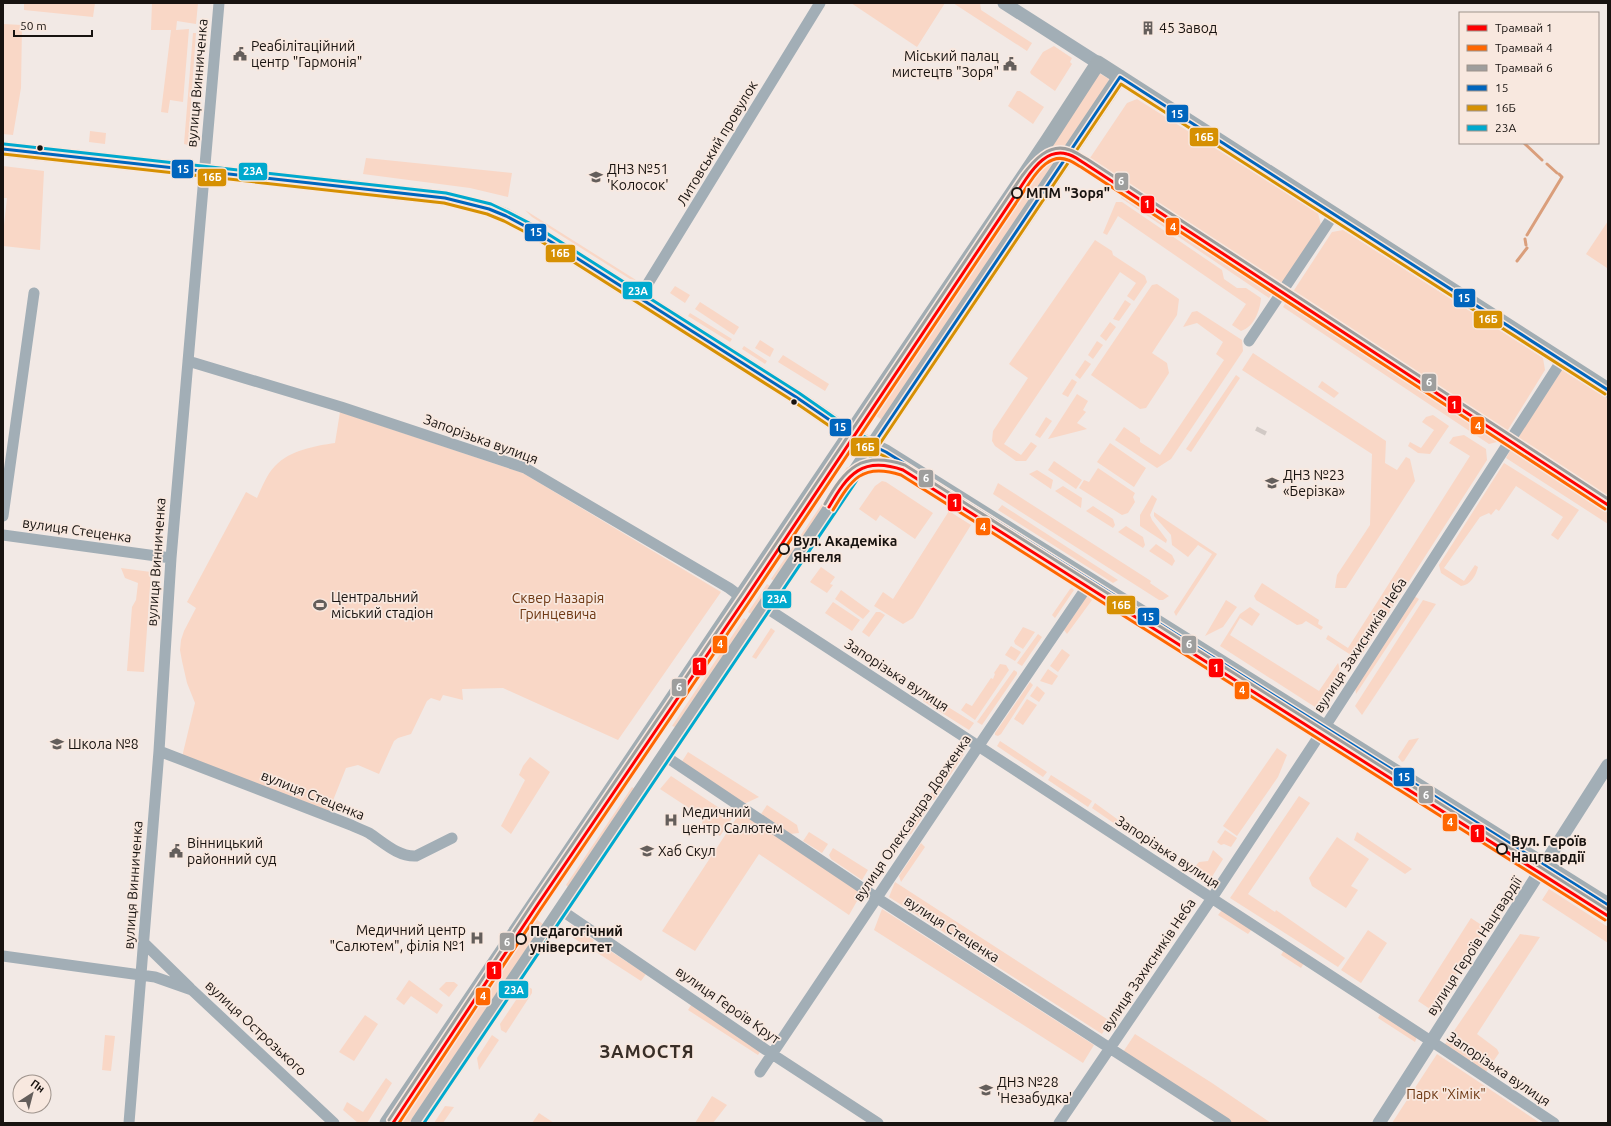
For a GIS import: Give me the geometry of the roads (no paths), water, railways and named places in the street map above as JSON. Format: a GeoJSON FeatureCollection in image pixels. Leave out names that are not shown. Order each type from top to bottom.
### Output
{"type":"FeatureCollection","features":[{"type":"Feature","properties":{"kind":"main road"},"geometry":{"type":"LineString","coordinates":[[387,1123],[1052,134],[1098,63],[1608,390]]}},
{"type":"Feature","properties":{"kind":"main road"},"geometry":{"type":"LineString","coordinates":[[418,1123],[1120,77]]}},
{"type":"Feature","properties":{"kind":"main road"},"geometry":{"type":"LineString","coordinates":[[3,148],[445,198],[489,209],[506,216],[534,231],[796,397],[850,434],[873,445],[1092,581],[1608,905]]}},
{"type":"Feature","properties":{"kind":"street","name":"вулиця Винниченка"},"geometry":{"type":"LineString","coordinates":[[129,1123],[159,751],[171,558],[219,3]]}},
{"type":"Feature","properties":{"kind":"street","name":"Литовський провулок"},"geometry":{"type":"LineString","coordinates":[[639,298],[820,3]]}},
{"type":"Feature","properties":{"kind":"street"},"geometry":{"type":"LineString","coordinates":[[1004,3],[1098,63]]}},
{"type":"Feature","properties":{"kind":"street"},"geometry":{"type":"LineString","coordinates":[[1249,341],[1334,214]]}},
{"type":"Feature","properties":{"kind":"street"},"geometry":{"type":"LineString","coordinates":[[3,516],[34,293]]}},
{"type":"Feature","properties":{"kind":"street","name":"Запорізька вулиця"},"geometry":{"type":"LineString","coordinates":[[188,360],[341,407],[525,468],[729,588],[741,597]]}},
{"type":"Feature","properties":{"kind":"street","name":"вулиця Захисників Неба"},"geometry":{"type":"LineString","coordinates":[[1060,1123],[1212,898],[1562,360]]}},
{"type":"Feature","properties":{"kind":"street","name":"вулиця Стеценка"},"geometry":{"type":"LineString","coordinates":[[3,535],[171,558]]}},
{"type":"Feature","properties":{"kind":"street","name":"вулиця Олександра Довженка"},"geometry":{"type":"LineString","coordinates":[[760,1072],[978,747],[1092,581]]}},
{"type":"Feature","properties":{"kind":"street","name":"Запорізька вулиця"},"geometry":{"type":"LineString","coordinates":[[765,607],[1554,1123]]}},
{"type":"Feature","properties":{"kind":"street","name":"вулиця Стеценка"},"geometry":{"type":"LineString","coordinates":[[159,751],[351,825],[369,833],[386,846],[410,856],[416,856],[452,838]]}},
{"type":"Feature","properties":{"kind":"street","name":"вулиця Стеценка"},"geometry":{"type":"LineString","coordinates":[[665,756],[877,898],[1226,1123]]}},
{"type":"Feature","properties":{"kind":"street","name":"вулиця Героїв Нацгвардії"},"geometry":{"type":"LineString","coordinates":[[1379,1123],[1608,765]]}},
{"type":"Feature","properties":{"kind":"street","name":"вулиця Героїв Крут"},"geometry":{"type":"LineString","coordinates":[[561,910],[772,1054],[878,1123]]}},
{"type":"Feature","properties":{"kind":"street"},"geometry":{"type":"LineString","coordinates":[[144,943],[192,990]]}},
{"type":"Feature","properties":{"kind":"street","name":"вулиця Острозького"},"geometry":{"type":"LineString","coordinates":[[3,956],[155,977],[192,990],[334,1123]]}},
{"type":"Feature","properties":{"kind":"waterway"},"geometry":{"type":"LineString","coordinates":[[1525,144],[1542,160]]}},
{"type":"Feature","properties":{"kind":"waterway"},"geometry":{"type":"LineString","coordinates":[[1547,164],[1557,173]]}},
{"type":"Feature","properties":{"kind":"waterway"},"geometry":{"type":"LineString","coordinates":[[1527,235],[1562,177],[1559,174]]}},
{"type":"Feature","properties":{"kind":"waterway"},"geometry":{"type":"LineString","coordinates":[[1525,239],[1526,245]]}},
{"type":"Feature","properties":{"kind":"waterway"},"geometry":{"type":"LineString","coordinates":[[1517,261],[1527,248]]}},
{"type":"Feature","properties":{"kind":"tunnel"},"geometry":{"type":"LineString","coordinates":[[1260,433],[1262,429]]}},
{"type":"Feature","properties":{"kind":"tram line","name":"6"},"geometry":{"type":"LineString","coordinates":[[389,1120],[532,904],[743,593],[1022,176],[1031,164],[1042,154],[1062,148],[1072,151],[1087,159],[1608,499]]}},
{"type":"Feature","properties":{"kind":"tram line","name":"1"},"geometry":{"type":"LineString","coordinates":[[393,1123],[536,907],[747,596],[1026,179],[1038,164],[1048,156],[1060,153],[1076,158],[1608,505]]}},
{"type":"Feature","properties":{"kind":"tram line","name":"4"},"geometry":{"type":"LineString","coordinates":[[399,1123],[540,910],[751,599],[1030,182],[1041,168],[1051,161],[1062,158],[1081,167],[1605,509]]}},
{"type":"Feature","properties":{"kind":"tram line","name":"6"},"geometry":{"type":"LineString","coordinates":[[825,504],[840,481],[856,466],[877,460],[890,461],[905,465],[1608,910]]}},
{"type":"Feature","properties":{"kind":"tram line","name":"1"},"geometry":{"type":"LineString","coordinates":[[829,507],[843,485],[858,471],[877,465],[889,466],[903,470],[1608,916]]}},
{"type":"Feature","properties":{"kind":"tram line","name":"4"},"geometry":{"type":"LineString","coordinates":[[833,510],[852,482],[859,476],[867,472],[876,471],[901,475],[1605,920]]}},
{"type":"Feature","properties":{"kind":"place","name":"45 Завод"},"geometry":{"type":"Point","coordinates":[1148,28]}},
{"type":"Feature","properties":{"kind":"place","name":"Реабілітаційний центр \"Гармонія\""},"geometry":{"type":"Point","coordinates":[240,54]}},
{"type":"Feature","properties":{"kind":"place","name":"Міський палац мистецтв \"Зоря\""},"geometry":{"type":"Point","coordinates":[1010,64]}},
{"type":"Feature","properties":{"kind":"place","name":"ДНЗ №51 'Колосок'"},"geometry":{"type":"Point","coordinates":[596,177]}},
{"type":"Feature","properties":{"kind":"place","name":"МПМ \"Зоря\""},"geometry":{"type":"Point","coordinates":[1017,193]}},
{"type":"Feature","properties":{"kind":"place","name":"ДНЗ №23 «Берізка»"},"geometry":{"type":"Point","coordinates":[1272,483]}},
{"type":"Feature","properties":{"kind":"place","name":"Вул. Академіка Янгеля"},"geometry":{"type":"Point","coordinates":[784,549]}},
{"type":"Feature","properties":{"kind":"place","name":"Центральний міський стадіон"},"geometry":{"type":"Point","coordinates":[320,605]}},
{"type":"Feature","properties":{"kind":"place","name":"Школа №8"},"geometry":{"type":"Point","coordinates":[57,744]}},
{"type":"Feature","properties":{"kind":"place","name":"Медичний центр Салютем"},"geometry":{"type":"Point","coordinates":[671,820]}},
{"type":"Feature","properties":{"kind":"place","name":"Вул. Героїв Нацгвардії"},"geometry":{"type":"Point","coordinates":[1502,849]}},
{"type":"Feature","properties":{"kind":"place","name":"Вінницький районний суд"},"geometry":{"type":"Point","coordinates":[176,851]}},
{"type":"Feature","properties":{"kind":"place","name":"Хаб Скул"},"geometry":{"type":"Point","coordinates":[647,851]}},
{"type":"Feature","properties":{"kind":"place","name":"Медичний центр \"Салютем\", філія №1"},"geometry":{"type":"Point","coordinates":[477,938]}},
{"type":"Feature","properties":{"kind":"place","name":"Педагогічний університет"},"geometry":{"type":"Point","coordinates":[521,939]}},
{"type":"Feature","properties":{"kind":"place","name":"ДНЗ №28 'Незабудка'"},"geometry":{"type":"Point","coordinates":[986,1090]}},
{"type":"Feature","properties":{"kind":"district","name":"ЗАМОСТЯ"},"geometry":{"type":"Point","coordinates":[647,1051]}},
{"type":"Feature","properties":{"kind":"park label","name":"Сквер Назарія Гринцевича"},"geometry":{"type":"Point","coordinates":[558,606]}},
{"type":"Feature","properties":{"kind":"park label","name":"Парк \"Хімік\""},"geometry":{"type":"Point","coordinates":[1446,1094]}}]}
